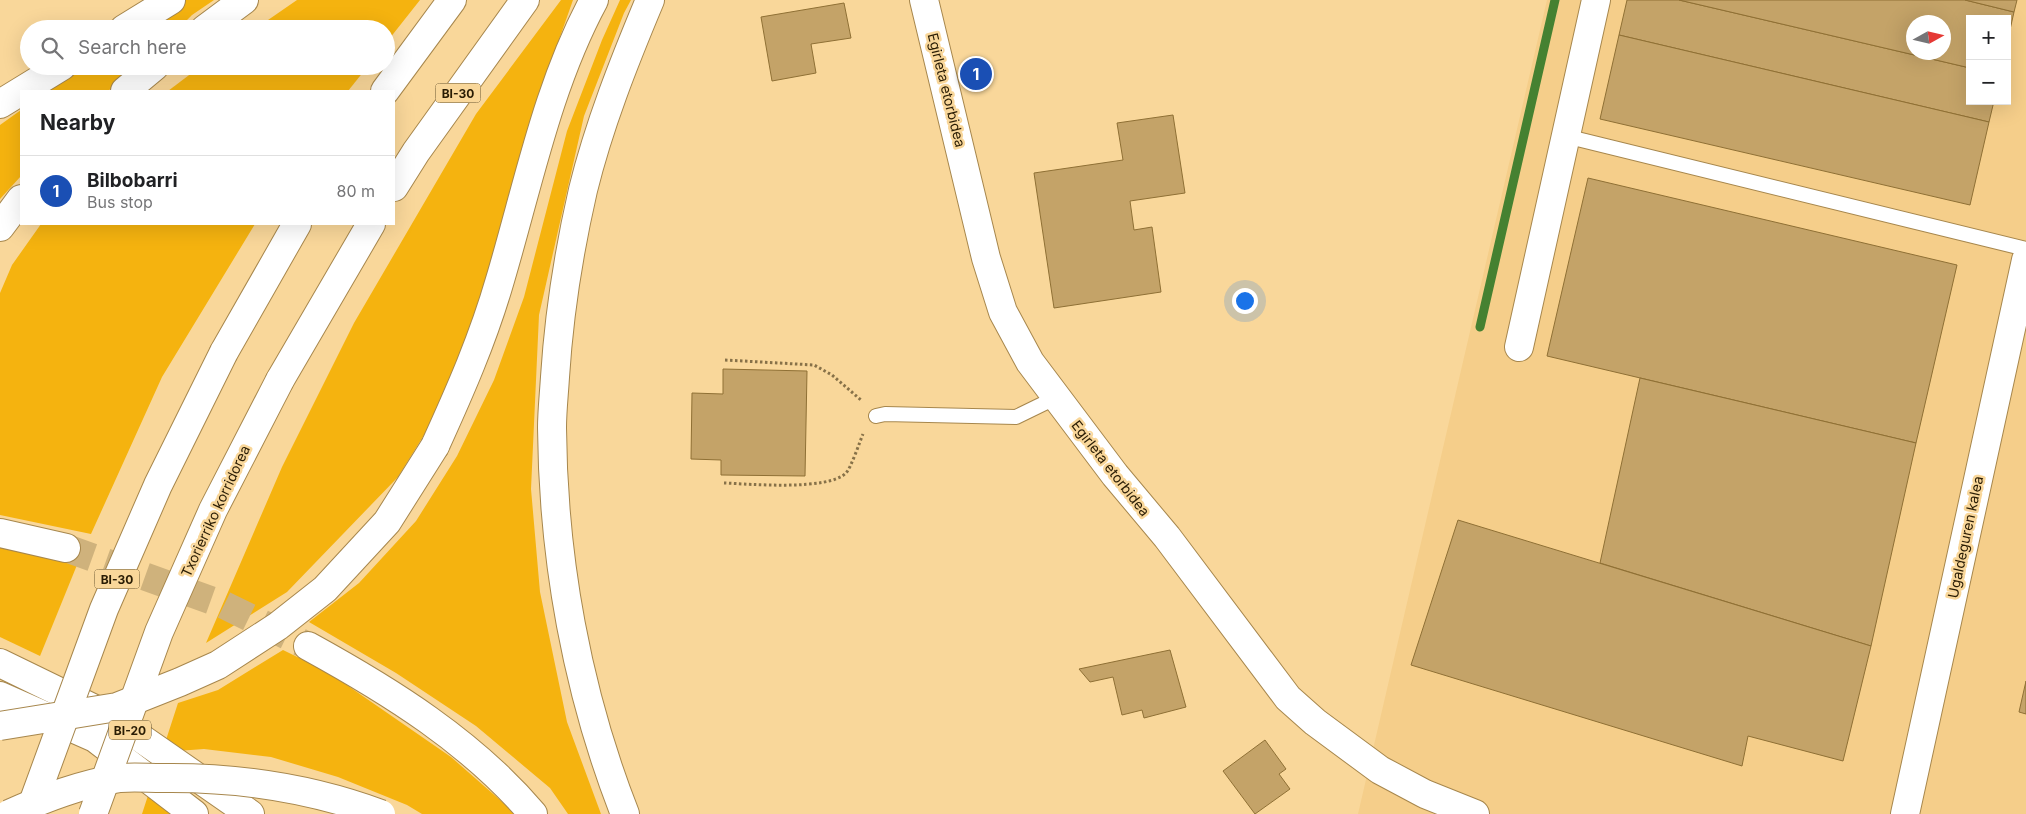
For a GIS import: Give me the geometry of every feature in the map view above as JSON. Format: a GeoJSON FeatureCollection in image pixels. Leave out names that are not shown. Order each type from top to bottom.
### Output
{"type":"FeatureCollection","features":[{"type":"Feature","properties":{"kind":"main road"},"geometry":{"type":"LineString","coordinates":[[139,20],[171,0]]}},
{"type":"Feature","properties":{"kind":"main road"},"geometry":{"type":"LineString","coordinates":[[217,20],[244,0]]}},
{"type":"Feature","properties":{"kind":"main road"},"geometry":{"type":"LineString","coordinates":[[386,90],[452,0]]}},
{"type":"Feature","properties":{"kind":"main road","name":"BI-30"},"geometry":{"type":"LineString","coordinates":[[395,185],[416,152],[526,0]]}},
{"type":"Feature","properties":{"kind":"main road"},"geometry":{"type":"LineString","coordinates":[[0,726],[117,707],[218,665],[278,626],[325,589],[387,522],[435,446],[477,351],[500,281],[546,116],[582,23],[594,0]]}},
{"type":"Feature","properties":{"kind":"main road"},"geometry":{"type":"LineString","coordinates":[[625,814],[591,717],[570,624],[557,522],[552,426],[558,337],[570,255],[584,189],[615,84],[650,0]]}},
{"type":"Feature","properties":{"kind":"main road","name":"Egirleta etorbidea"},"geometry":{"type":"LineString","coordinates":[[924,0],[986,258],[1003,312],[1030,362],[1055,398],[1115,475],[1167,537],[1288,698],[1315,722],[1380,770],[1425,794],[1475,814]]}},
{"type":"Feature","properties":{"kind":"main road"},"geometry":{"type":"LineString","coordinates":[[1519,347],[1596,0]]}},
{"type":"Feature","properties":{"kind":"main road"},"geometry":{"type":"LineString","coordinates":[[23,90],[47,75]]}},
{"type":"Feature","properties":{"kind":"main road"},"geometry":{"type":"LineString","coordinates":[[126,90],[145,75]]}},
{"type":"Feature","properties":{"kind":"main road"},"geometry":{"type":"LineString","coordinates":[[0,104],[20,92]]}},
{"type":"Feature","properties":{"kind":"main road"},"geometry":{"type":"LineString","coordinates":[[0,226],[20,200]]}},
{"type":"Feature","properties":{"kind":"main road","name":"BI-30"},"geometry":{"type":"LineString","coordinates":[[29,814],[104,609],[158,485],[224,352],[296,225]]}},
{"type":"Feature","properties":{"kind":"main road","name":"Txorierriko korridorea"},"geometry":{"type":"LineString","coordinates":[[92,814],[159,632],[213,510],[280,380],[370,225]]}},
{"type":"Feature","properties":{"kind":"main road","name":"Ugaldeguren kalea"},"geometry":{"type":"LineString","coordinates":[[1905,814],[2026,260]]}},
{"type":"Feature","properties":{"kind":"main road"},"geometry":{"type":"LineString","coordinates":[[0,533],[66,548]]}},
{"type":"Feature","properties":{"kind":"main road"},"geometry":{"type":"LineString","coordinates":[[308,646],[410,707],[482,761],[533,814]]}},
{"type":"Feature","properties":{"kind":"main road","name":"BI-20"},"geometry":{"type":"LineString","coordinates":[[0,664],[109,716],[250,814]]}},
{"type":"Feature","properties":{"kind":"main road","name":"BI-20"},"geometry":{"type":"LineString","coordinates":[[0,696],[95,738],[194,814]]}},
{"type":"Feature","properties":{"kind":"main road"},"geometry":{"type":"LineString","coordinates":[[9,814],[58,793],[121,778],[181,778],[233,780],[283,787],[347,801],[381,814]]}},
{"type":"Feature","properties":{"kind":"lane"},"geometry":{"type":"LineString","coordinates":[[1566,136],[2026,249]]}},
{"type":"Feature","properties":{"kind":"lane"},"geometry":{"type":"LineString","coordinates":[[876,416],[885,414],[1016,417],[1055,398]]}},
{"type":"Feature","properties":{"kind":"path"},"geometry":{"type":"LineString","coordinates":[[724,483],[816,484],[831,481],[846,473],[869,418],[876,416],[852,391],[832,375],[814,365],[725,360]]}},
{"type":"Feature","properties":{"kind":"shaded area"},"geometry":{"type":"Polygon","coordinates":[[[174,0],[214,0],[187,20],[146,20],[174,0]]]}},
{"type":"Feature","properties":{"kind":"shaded area"},"geometry":{"type":"Polygon","coordinates":[[[297,0],[420,0],[395,32],[395,20],[268,20],[297,0]]]}},
{"type":"Feature","properties":{"kind":"shaded area"},"geometry":{"type":"Polygon","coordinates":[[[561,0],[573,0],[542,88],[470,333],[429,427],[398,477],[287,592],[206,643],[282,467],[354,323],[476,114],[561,0]]]}},
{"type":"Feature","properties":{"kind":"shaded area"},"geometry":{"type":"Polygon","coordinates":[[[620,0],[631,0],[624,13],[584,116],[539,315],[531,489],[540,592],[567,722],[601,814],[568,814],[550,788],[476,726],[396,673],[309,622],[359,583],[416,521],[457,456],[494,380],[524,297],[567,131],[602,40],[620,0]]]}},
{"type":"Feature","properties":{"kind":"shaded area"},"geometry":{"type":"Polygon","coordinates":[[[1547,0],[2026,0],[2026,814],[1358,814],[1547,0]]]}},
{"type":"Feature","properties":{"kind":"shaded area"},"geometry":{"type":"Polygon","coordinates":[[[70,75],[127,75],[109,90],[49,90],[70,75]]]}},
{"type":"Feature","properties":{"kind":"shaded area"},"geometry":{"type":"Polygon","coordinates":[[[189,75],[361,75],[349,90],[169,90],[189,75]]]}},
{"type":"Feature","properties":{"kind":"shaded area"},"geometry":{"type":"Polygon","coordinates":[[[20,111],[20,177],[0,199],[0,125],[20,111]]]}},
{"type":"Feature","properties":{"kind":"shaded area"},"geometry":{"type":"Polygon","coordinates":[[[40,225],[254,225],[162,377],[91,534],[0,515],[0,293],[12,265],[40,225]]]}},
{"type":"Feature","properties":{"kind":"shaded area"},"geometry":{"type":"Polygon","coordinates":[[[0,545],[77,565],[40,656],[0,637],[0,545]]]}},
{"type":"Feature","properties":{"kind":"shaded area"},"geometry":{"type":"Polygon","coordinates":[[[283,650],[328,672],[451,757],[516,814],[422,814],[407,805],[338,777],[271,757],[204,749],[177,751],[181,814],[142,814],[178,703],[218,690],[283,650]]]}},
{"type":"Feature","properties":{"kind":"building"},"geometry":{"type":"Polygon","coordinates":[[[1627,0],[1679,0],[1906,53],[1906,60],[1936,60],[1966,67],[1966,105],[1993,105],[1989,122],[1619,35],[1627,0]]]}},
{"type":"Feature","properties":{"kind":"building"},"geometry":{"type":"Polygon","coordinates":[[[1679,0],[1965,0],[2014,12],[2011,25],[2011,15],[1966,15],[1966,67],[1936,60],[1951,60],[1951,15],[1906,15],[1906,53],[1679,0]]]}},
{"type":"Feature","properties":{"kind":"building"},"geometry":{"type":"Polygon","coordinates":[[[1965,0],[2017,0],[2014,12],[1965,0]]]}},
{"type":"Feature","properties":{"kind":"building"},"geometry":{"type":"Polygon","coordinates":[[[844,3],[851,38],[811,44],[816,73],[772,81],[761,17],[844,3]]]}},
{"type":"Feature","properties":{"kind":"building"},"geometry":{"type":"Polygon","coordinates":[[[1619,35],[1989,122],[1970,205],[1600,119],[1619,35]]]}},
{"type":"Feature","properties":{"kind":"building"},"geometry":{"type":"Polygon","coordinates":[[[1173,115],[1185,193],[1130,201],[1134,230],[1152,227],[1161,292],[1054,308],[1034,173],[1123,160],[1117,123],[1173,115]]]}},
{"type":"Feature","properties":{"kind":"building"},"geometry":{"type":"Polygon","coordinates":[[[1588,178],[1957,265],[1916,443],[1547,356],[1588,178]]]}},
{"type":"Feature","properties":{"kind":"building"},"geometry":{"type":"Polygon","coordinates":[[[723,369],[807,371],[805,476],[721,475],[721,460],[691,459],[692,393],[723,394],[723,369]]]}},
{"type":"Feature","properties":{"kind":"building"},"geometry":{"type":"Polygon","coordinates":[[[1640,378],[1916,443],[1871,646],[1600,563],[1640,378]]]}},
{"type":"Feature","properties":{"kind":"building"},"geometry":{"type":"Polygon","coordinates":[[[1458,520],[1871,646],[1843,761],[1748,736],[1742,766],[1411,665],[1458,520]]]}},
{"type":"Feature","properties":{"kind":"building"},"geometry":{"type":"Polygon","coordinates":[[[1170,650],[1186,707],[1144,718],[1142,710],[1122,715],[1113,677],[1090,682],[1079,669],[1170,650]]]}},
{"type":"Feature","properties":{"kind":"building"},"geometry":{"type":"Polygon","coordinates":[[[2026,681],[2026,714],[2019,712],[2026,681]]]}},
{"type":"Feature","properties":{"kind":"building"},"geometry":{"type":"Polygon","coordinates":[[[1265,740],[1286,769],[1279,774],[1290,789],[1255,814],[1223,771],[1265,740]]]}},
{"type":"Feature","properties":{"kind":"waterway"},"geometry":{"type":"LineString","coordinates":[[1480,327],[1555,0]]}},
{"type":"Feature","properties":{"kind":"tunnel"},"geometry":{"type":"LineString","coordinates":[[66,548],[224,605],[308,646]]}},
{"type":"Feature","properties":{"kind":"place","name":"Bilbobarri"},"geometry":{"type":"Point","coordinates":[976,74]}}]}
